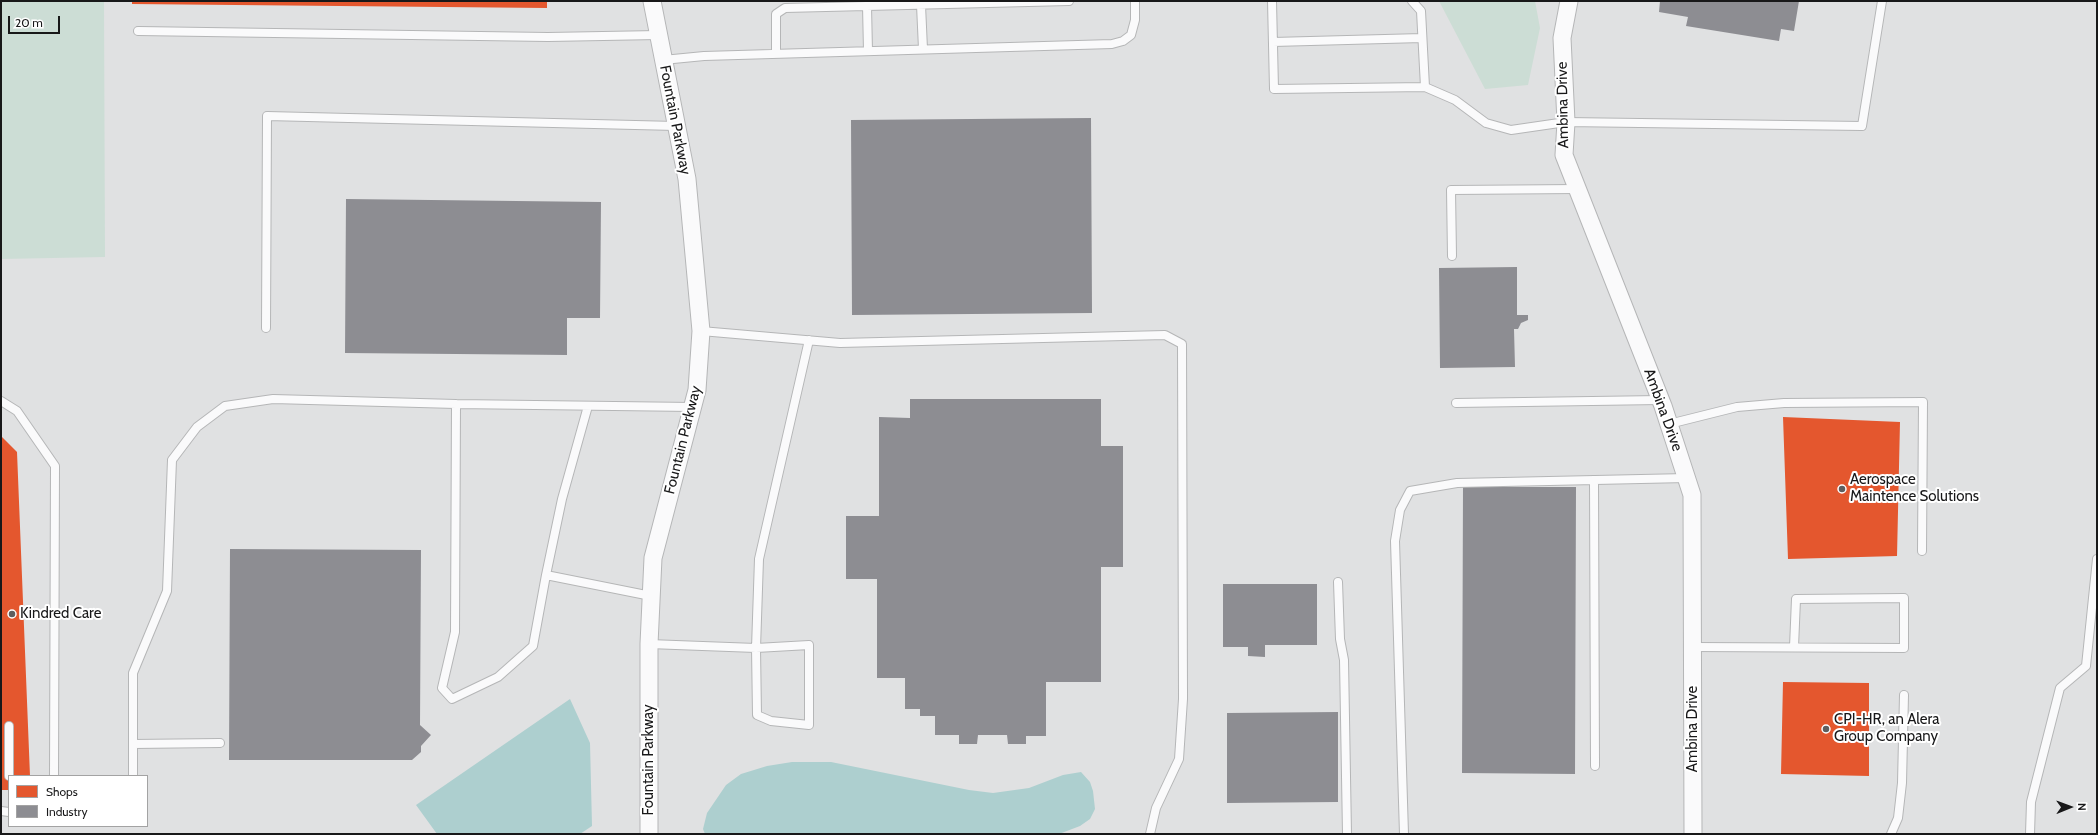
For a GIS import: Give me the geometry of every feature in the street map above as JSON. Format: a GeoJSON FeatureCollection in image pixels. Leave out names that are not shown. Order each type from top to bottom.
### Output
{"type":"FeatureCollection","features":[{"type":"Feature","properties":{"kind":"street","name":"Fountain Parkway"},"geometry":{"type":"LineString","coordinates":[[649,834],[649,644],[653,558],[697,390],[701,331],[687,179],[652,1]]}},
{"type":"Feature","properties":{"kind":"street","name":"Ambina Drive"},"geometry":{"type":"LineString","coordinates":[[1569,1],[1562,38],[1566,122],[1564,155],[1660,400],[1692,494],[1693,834]]}},
{"type":"Feature","properties":{"kind":"lane"},"geometry":{"type":"LineString","coordinates":[[776,54],[776,14],[785,8],[1069,1]]}},
{"type":"Feature","properties":{"kind":"lane"},"geometry":{"type":"LineString","coordinates":[[664,60],[704,56],[1112,44],[1123,41],[1131,35],[1135,20],[1135,1]]}},
{"type":"Feature","properties":{"kind":"lane"},"geometry":{"type":"LineString","coordinates":[[1272,1],[1274,89],[1425,87],[1455,100],[1486,123],[1511,130],[1566,122],[1862,126],[1882,1]]}},
{"type":"Feature","properties":{"kind":"lane"},"geometry":{"type":"LineString","coordinates":[[1412,1],[1421,11],[1425,87]]}},
{"type":"Feature","properties":{"kind":"lane"},"geometry":{"type":"LineString","coordinates":[[921,5],[923,49]]}},
{"type":"Feature","properties":{"kind":"lane"},"geometry":{"type":"LineString","coordinates":[[867,6],[868,51]]}},
{"type":"Feature","properties":{"kind":"lane"},"geometry":{"type":"LineString","coordinates":[[138,31],[548,37],[658,35]]}},
{"type":"Feature","properties":{"kind":"lane"},"geometry":{"type":"LineString","coordinates":[[1273,42],[1422,38]]}},
{"type":"Feature","properties":{"kind":"lane"},"geometry":{"type":"LineString","coordinates":[[266,328],[267,116],[676,126]]}},
{"type":"Feature","properties":{"kind":"lane"},"geometry":{"type":"LineString","coordinates":[[1452,256],[1451,190],[1577,189]]}},
{"type":"Feature","properties":{"kind":"lane"},"geometry":{"type":"LineString","coordinates":[[701,331],[840,343],[1165,335],[1182,344],[1183,699],[1180,759],[1156,808],[1150,834]]}},
{"type":"Feature","properties":{"kind":"lane"},"geometry":{"type":"LineString","coordinates":[[649,644],[756,648],[809,645],[809,725],[771,721],[757,715],[756,648],[759,559],[809,340]]}},
{"type":"Feature","properties":{"kind":"lane"},"geometry":{"type":"LineString","coordinates":[[133,775],[133,673],[167,592],[172,460],[197,427],[225,406],[273,399],[456,404],[693,407]]}},
{"type":"Feature","properties":{"kind":"lane"},"geometry":{"type":"LineString","coordinates":[[1456,403],[1660,400]]}},
{"type":"Feature","properties":{"kind":"lane"},"geometry":{"type":"LineString","coordinates":[[1,401],[17,411],[55,466],[54,775]]}},
{"type":"Feature","properties":{"kind":"lane"},"geometry":{"type":"LineString","coordinates":[[1669,424],[1737,407],[1784,403],[1923,402],[1922,552]]}},
{"type":"Feature","properties":{"kind":"lane"},"geometry":{"type":"LineString","coordinates":[[456,404],[455,632],[442,688],[452,699],[498,677],[533,646],[562,499],[588,406]]}},
{"type":"Feature","properties":{"kind":"lane"},"geometry":{"type":"LineString","coordinates":[[1404,834],[1395,541],[1400,510],[1410,491],[1457,483],[1687,478]]}},
{"type":"Feature","properties":{"kind":"lane"},"geometry":{"type":"LineString","coordinates":[[1594,480],[1595,766]]}},
{"type":"Feature","properties":{"kind":"lane"},"geometry":{"type":"LineString","coordinates":[[2030,834],[2031,802],[2060,688],[2086,666],[2097,559]]}},
{"type":"Feature","properties":{"kind":"lane"},"geometry":{"type":"LineString","coordinates":[[546,575],[651,596]]}},
{"type":"Feature","properties":{"kind":"lane"},"geometry":{"type":"LineString","coordinates":[[1338,582],[1340,639],[1344,660],[1347,834]]}},
{"type":"Feature","properties":{"kind":"lane"},"geometry":{"type":"LineString","coordinates":[[1693,647],[1904,648],[1904,598],[1796,598],[1794,647]]}},
{"type":"Feature","properties":{"kind":"lane"},"geometry":{"type":"LineString","coordinates":[[1891,834],[1898,818],[1902,783],[1904,695]]}},
{"type":"Feature","properties":{"kind":"lane"},"geometry":{"type":"LineString","coordinates":[[9,726],[9,775]]}},
{"type":"Feature","properties":{"kind":"lane"},"geometry":{"type":"LineString","coordinates":[[133,744],[220,743]]}},
{"type":"Feature","properties":{"kind":"shaded area"},"geometry":{"type":"Polygon","coordinates":[[[1,1],[104,1],[105,257],[1,259],[1,1]]]}},
{"type":"Feature","properties":{"kind":"shaded area"},"geometry":{"type":"Polygon","coordinates":[[[1439,1],[1535,1],[1540,28],[1528,85],[1485,89],[1439,1]]]}},
{"type":"Feature","properties":{"kind":"water"},"geometry":{"type":"Polygon","coordinates":[[[570,699],[590,743],[592,826],[580,834],[437,834],[416,805],[570,699]]]}},
{"type":"Feature","properties":{"kind":"water"},"geometry":{"type":"Polygon","coordinates":[[[792,762],[831,762],[969,790],[993,793],[1029,788],[1063,775],[1081,772],[1090,782],[1093,791],[1095,809],[1090,819],[1080,826],[1059,834],[705,834],[703,829],[707,813],[726,785],[741,774],[767,766],[792,762]]]}},
{"type":"Feature","properties":{"kind":"building: Shops"},"geometry":{"type":"Polygon","coordinates":[[[132,1],[547,1],[547,8],[132,4],[132,1]]]}},
{"type":"Feature","properties":{"kind":"building: Shops","name":"Aerospace Maintence Solutions"},"geometry":{"type":"Polygon","coordinates":[[[1783,417],[1900,422],[1897,556],[1788,559],[1783,417]]]}},
{"type":"Feature","properties":{"kind":"building: Shops","name":"Kindred Care"},"geometry":{"type":"Polygon","coordinates":[[[1,436],[17,452],[30,775],[8,775],[8,790],[1,790],[1,436]]]}},
{"type":"Feature","properties":{"kind":"building: Shops","name":"CPI-HR, an Alera Group Company"},"geometry":{"type":"Polygon","coordinates":[[[1783,682],[1869,683],[1869,776],[1781,774],[1783,682]]]}},
{"type":"Feature","properties":{"kind":"building: Industry"},"geometry":{"type":"Polygon","coordinates":[[[1660,1],[1799,1],[1794,31],[1781,29],[1779,41],[1686,26],[1688,17],[1659,12],[1660,1]]]}},
{"type":"Feature","properties":{"kind":"building: Industry"},"geometry":{"type":"Polygon","coordinates":[[[1091,118],[1092,313],[852,315],[851,120],[1091,118]]]}},
{"type":"Feature","properties":{"kind":"building: Industry"},"geometry":{"type":"Polygon","coordinates":[[[346,199],[601,202],[600,318],[567,318],[567,355],[345,353],[346,199]]]}},
{"type":"Feature","properties":{"kind":"building: Industry"},"geometry":{"type":"Polygon","coordinates":[[[1517,267],[1517,315],[1528,315],[1528,320],[1521,323],[1518,329],[1514,329],[1515,367],[1440,368],[1439,268],[1517,267]]]}},
{"type":"Feature","properties":{"kind":"building: Industry"},"geometry":{"type":"Polygon","coordinates":[[[910,399],[1101,399],[1101,446],[1123,446],[1123,567],[1101,567],[1101,682],[1046,682],[1046,736],[1026,736],[1026,744],[1008,744],[1007,735],[978,735],[977,744],[959,744],[959,735],[935,735],[935,716],[920,716],[920,709],[905,709],[905,678],[877,678],[877,579],[846,579],[846,516],[879,516],[879,417],[910,418],[910,399]]]}},
{"type":"Feature","properties":{"kind":"building: Industry"},"geometry":{"type":"Polygon","coordinates":[[[1463,487],[1576,487],[1575,774],[1462,773],[1463,487]]]}},
{"type":"Feature","properties":{"kind":"building: Industry"},"geometry":{"type":"Polygon","coordinates":[[[230,549],[421,550],[420,725],[431,735],[421,746],[421,752],[412,760],[229,760],[230,549]]]}},
{"type":"Feature","properties":{"kind":"building: Industry"},"geometry":{"type":"Polygon","coordinates":[[[1223,584],[1317,584],[1317,645],[1265,645],[1265,657],[1248,656],[1248,647],[1223,647],[1223,584]]]}},
{"type":"Feature","properties":{"kind":"building: Industry"},"geometry":{"type":"Polygon","coordinates":[[[1338,712],[1338,802],[1227,803],[1227,713],[1338,712]]]}},
{"type":"Feature","properties":{"kind":"place","name":"Aerospace Maintence Solutions"},"geometry":{"type":"Point","coordinates":[1842,489]}},
{"type":"Feature","properties":{"kind":"place","name":"Kindred Care"},"geometry":{"type":"Point","coordinates":[12,614]}},
{"type":"Feature","properties":{"kind":"place","name":"CPI-HR, an Alera Group Company"},"geometry":{"type":"Point","coordinates":[1826,729]}}]}
